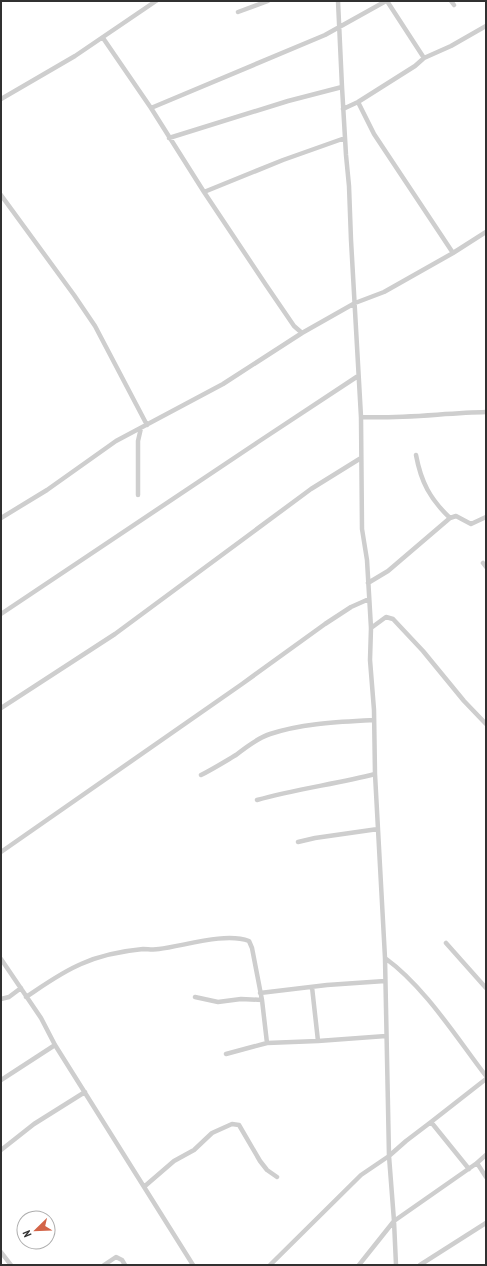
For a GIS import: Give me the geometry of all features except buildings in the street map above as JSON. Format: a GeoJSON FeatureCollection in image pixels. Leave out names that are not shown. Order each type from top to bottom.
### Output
{"type":"FeatureCollection","features":[{"type":"Feature","properties":{"kind":"street"},"geometry":{"type":"LineString","coordinates":[[1,99],[75,56],[156,1]]}},
{"type":"Feature","properties":{"kind":"street"},"geometry":{"type":"LineString","coordinates":[[238,12],[268,1]]}},
{"type":"Feature","properties":{"kind":"street"},"geometry":{"type":"LineString","coordinates":[[338,1],[361,417],[360,458],[362,529],[367,560],[371,628],[370,660],[385,958],[389,1156],[396,1265]]}},
{"type":"Feature","properties":{"kind":"street"},"geometry":{"type":"LineString","coordinates":[[151,108],[318,38],[386,1],[424,58]]}},
{"type":"Feature","properties":{"kind":"street"},"geometry":{"type":"LineString","coordinates":[[343,109],[358,102],[424,58],[451,46],[486,26]]}},
{"type":"Feature","properties":{"kind":"street"},"geometry":{"type":"LineString","coordinates":[[103,38],[151,108],[204,192],[294,326],[302,333]]}},
{"type":"Feature","properties":{"kind":"street"},"geometry":{"type":"LineString","coordinates":[[169,138],[288,101],[342,87]]}},
{"type":"Feature","properties":{"kind":"street"},"geometry":{"type":"LineString","coordinates":[[358,102],[374,134],[453,253]]}},
{"type":"Feature","properties":{"kind":"street"},"geometry":{"type":"LineString","coordinates":[[204,192],[276,163],[345,138]]}},
{"type":"Feature","properties":{"kind":"street"},"geometry":{"type":"LineString","coordinates":[[1,195],[95,326],[147,425]]}},
{"type":"Feature","properties":{"kind":"street"},"geometry":{"type":"LineString","coordinates":[[1,518],[47,490],[116,442],[223,384],[302,333],[355,303],[384,292],[453,253],[486,232]]}},
{"type":"Feature","properties":{"kind":"street"},"geometry":{"type":"LineString","coordinates":[[1,614],[358,376]]}},
{"type":"Feature","properties":{"kind":"street"},"geometry":{"type":"LineString","coordinates":[[361,417],[399,418],[486,412]]}},
{"type":"Feature","properties":{"kind":"street"},"geometry":{"type":"LineString","coordinates":[[138,495],[138,441],[141,428]]}},
{"type":"Feature","properties":{"kind":"street"},"geometry":{"type":"LineString","coordinates":[[416,455],[421,478],[427,490],[440,508],[450,518]]}},
{"type":"Feature","properties":{"kind":"street"},"geometry":{"type":"LineString","coordinates":[[1,708],[115,634],[311,489],[360,458]]}},
{"type":"Feature","properties":{"kind":"street"},"geometry":{"type":"LineString","coordinates":[[368,583],[388,571],[450,518],[456,516],[470,524],[486,517]]}},
{"type":"Feature","properties":{"kind":"street"},"geometry":{"type":"LineString","coordinates":[[1,852],[242,684],[325,624],[351,607],[369,599]]}},
{"type":"Feature","properties":{"kind":"street"},"geometry":{"type":"LineString","coordinates":[[371,628],[386,617],[393,618],[423,651],[464,701],[486,724]]}},
{"type":"Feature","properties":{"kind":"street"},"geometry":{"type":"LineString","coordinates":[[201,775],[269,734],[307,725],[374,720]]}},
{"type":"Feature","properties":{"kind":"street"},"geometry":{"type":"LineString","coordinates":[[257,800],[289,791],[347,781],[375,774]]}},
{"type":"Feature","properties":{"kind":"street"},"geometry":{"type":"LineString","coordinates":[[298,842],[315,838],[378,829]]}},
{"type":"Feature","properties":{"kind":"street"},"geometry":{"type":"LineString","coordinates":[[26,996],[81,964],[105,955],[235,938],[249,941],[251,944],[262,1000],[267,1043]]}},
{"type":"Feature","properties":{"kind":"street"},"geometry":{"type":"LineString","coordinates":[[446,943],[486,988]]}},
{"type":"Feature","properties":{"kind":"street"},"geometry":{"type":"LineString","coordinates":[[270,1265],[361,1175],[389,1156],[486,1078],[433,1005],[401,970],[385,958]]}},
{"type":"Feature","properties":{"kind":"street"},"geometry":{"type":"LineString","coordinates":[[1,959],[41,1018],[55,1045],[145,1186],[193,1265]]}},
{"type":"Feature","properties":{"kind":"street"},"geometry":{"type":"LineString","coordinates":[[260,993],[385,980]]}},
{"type":"Feature","properties":{"kind":"street"},"geometry":{"type":"LineString","coordinates":[[312,987],[318,1041]]}},
{"type":"Feature","properties":{"kind":"street"},"geometry":{"type":"LineString","coordinates":[[1,999],[9,997],[21,988]]}},
{"type":"Feature","properties":{"kind":"street"},"geometry":{"type":"LineString","coordinates":[[195,998],[218,1002],[241,999],[262,1000]]}},
{"type":"Feature","properties":{"kind":"street"},"geometry":{"type":"LineString","coordinates":[[226,1054],[267,1043],[386,1036]]}},
{"type":"Feature","properties":{"kind":"street"},"geometry":{"type":"LineString","coordinates":[[1,1080],[55,1045]]}},
{"type":"Feature","properties":{"kind":"street"},"geometry":{"type":"LineString","coordinates":[[1,1150],[34,1124],[85,1092]]}},
{"type":"Feature","properties":{"kind":"street"},"geometry":{"type":"LineString","coordinates":[[431,1122],[469,1169]]}},
{"type":"Feature","properties":{"kind":"street"},"geometry":{"type":"LineString","coordinates":[[145,1186],[174,1162],[194,1150],[212,1133],[232,1124],[239,1125],[260,1161],[267,1170],[277,1177]]}},
{"type":"Feature","properties":{"kind":"street"},"geometry":{"type":"LineString","coordinates":[[359,1265],[394,1221],[469,1169],[486,1155]]}},
{"type":"Feature","properties":{"kind":"street"},"geometry":{"type":"LineString","coordinates":[[477,1163],[486,1177]]}},
{"type":"Feature","properties":{"kind":"street"},"geometry":{"type":"LineString","coordinates":[[420,1265],[486,1223]]}},
{"type":"Feature","properties":{"kind":"street"},"geometry":{"type":"LineString","coordinates":[[1,1252],[11,1265]]}},
{"type":"Feature","properties":{"kind":"street"},"geometry":{"type":"LineString","coordinates":[[104,1265],[116,1257],[122,1260],[125,1265]]}}]}
